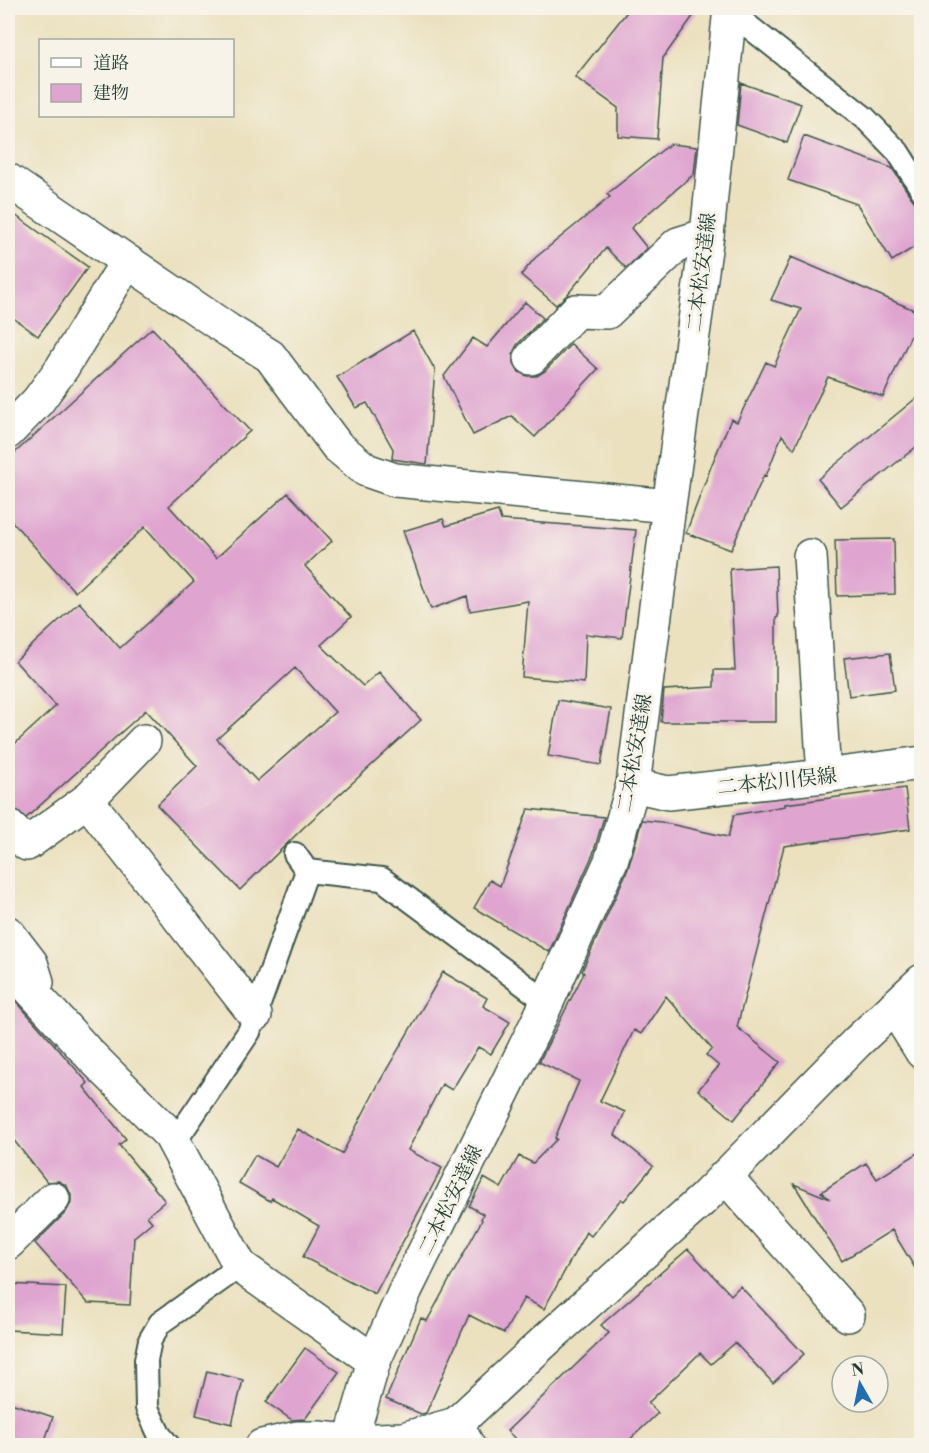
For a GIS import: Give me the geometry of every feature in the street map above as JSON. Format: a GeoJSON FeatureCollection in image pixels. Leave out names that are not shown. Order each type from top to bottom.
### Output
{"type":"FeatureCollection","features":[{"type":"Feature","properties":{"kind":"street","name":"二本松安達線"},"geometry":{"type":"LineString","coordinates":[[350,1443],[375,1361],[406,1289],[547,1002],[611,861],[633,785],[707,235],[729,9]]}},
{"type":"Feature","properties":{"kind":"street"},"geometry":{"type":"LineString","coordinates":[[8,180],[228,330],[270,356],[337,446],[366,470],[394,480],[669,506]]}},
{"type":"Feature","properties":{"kind":"street"},"geometry":{"type":"LineString","coordinates":[[531,358],[576,311],[607,312],[678,244],[707,235]]}},
{"type":"Feature","properties":{"kind":"street"},"geometry":{"type":"LineString","coordinates":[[8,432],[38,401],[62,368],[127,262]]}},
{"type":"Feature","properties":{"kind":"street"},"geometry":{"type":"LineString","coordinates":[[810,556],[824,776]]}},
{"type":"Feature","properties":{"kind":"street"},"geometry":{"type":"LineString","coordinates":[[8,826],[27,844],[87,800],[144,741]]}},
{"type":"Feature","properties":{"kind":"street","name":"二本松川俣線"},"geometry":{"type":"LineString","coordinates":[[633,785],[668,793],[921,763]]}},
{"type":"Feature","properties":{"kind":"street"},"geometry":{"type":"LineString","coordinates":[[87,800],[255,1015]]}},
{"type":"Feature","properties":{"kind":"street"},"geometry":{"type":"LineString","coordinates":[[8,933],[31,963],[45,1006]]}},
{"type":"Feature","properties":{"kind":"street"},"geometry":{"type":"LineString","coordinates":[[8,966],[170,1135],[240,1266],[375,1361]]}},
{"type":"Feature","properties":{"kind":"street"},"geometry":{"type":"LineString","coordinates":[[262,1446],[297,1438],[319,1438],[350,1443],[462,1435],[544,1342],[704,1199],[857,1042],[921,981]]}},
{"type":"Feature","properties":{"kind":"street"},"geometry":{"type":"LineString","coordinates":[[894,1007],[921,1052]]}},
{"type":"Feature","properties":{"kind":"street"},"geometry":{"type":"LineString","coordinates":[[725,1176],[848,1315]]}},
{"type":"Feature","properties":{"kind":"street"},"geometry":{"type":"LineString","coordinates":[[8,1243],[53,1199]]}},
{"type":"Feature","properties":{"kind":"lane"},"geometry":{"type":"LineString","coordinates":[[729,9],[865,118],[898,152],[921,190]]}},
{"type":"Feature","properties":{"kind":"lane"},"geometry":{"type":"LineString","coordinates":[[174,1143],[249,1032],[301,863],[382,879],[547,1002]]}},
{"type":"Feature","properties":{"kind":"lane"},"geometry":{"type":"LineString","coordinates":[[169,1446],[159,1434],[147,1408],[146,1360],[150,1340],[160,1323],[240,1266]]}},
{"type":"Feature","properties":{"kind":"building"},"geometry":{"type":"Polygon","coordinates":[[[630,8],[699,8],[663,58],[657,139],[618,136],[618,108],[575,77],[630,8]]]}},
{"type":"Feature","properties":{"kind":"building"},"geometry":{"type":"Polygon","coordinates":[[[741,83],[801,104],[787,143],[737,125],[741,83]]]}},
{"type":"Feature","properties":{"kind":"building"},"geometry":{"type":"Polygon","coordinates":[[[804,136],[892,168],[915,202],[921,203],[921,243],[892,261],[857,204],[788,180],[804,136]]]}},
{"type":"Feature","properties":{"kind":"building"},"geometry":{"type":"Polygon","coordinates":[[[670,144],[697,147],[694,174],[631,228],[647,248],[626,268],[606,248],[556,305],[521,275],[535,258],[610,197],[607,194],[670,144]]]}},
{"type":"Feature","properties":{"kind":"building"},"geometry":{"type":"Polygon","coordinates":[[[8,210],[88,267],[38,336],[8,314],[8,210]]]}},
{"type":"Feature","properties":{"kind":"building"},"geometry":{"type":"Polygon","coordinates":[[[791,257],[921,313],[883,397],[828,377],[794,449],[782,435],[766,476],[764,475],[731,550],[686,533],[731,419],[737,422],[766,362],[774,366],[801,309],[771,300],[791,257]]]}},
{"type":"Feature","properties":{"kind":"building"},"geometry":{"type":"Polygon","coordinates":[[[525,302],[543,318],[517,345],[513,353],[513,363],[519,372],[527,376],[537,376],[545,371],[571,344],[598,369],[535,437],[512,416],[473,435],[444,376],[473,338],[487,347],[525,302]]]}},
{"type":"Feature","properties":{"kind":"building"},"geometry":{"type":"Polygon","coordinates":[[[152,328],[250,431],[169,506],[216,558],[288,493],[332,541],[305,566],[351,617],[321,645],[363,686],[379,672],[421,720],[303,828],[240,890],[157,805],[197,766],[146,710],[26,818],[13,808],[8,808],[8,750],[56,706],[15,661],[79,602],[120,648],[194,582],[145,527],[75,592],[8,517],[8,459],[152,328]],[[295,668],[217,739],[257,781],[335,712],[295,668]]]}},
{"type":"Feature","properties":{"kind":"building"},"geometry":{"type":"Polygon","coordinates":[[[413,331],[435,370],[427,464],[392,459],[393,449],[367,403],[356,408],[337,377],[413,331]]]}},
{"type":"Feature","properties":{"kind":"building"},"geometry":{"type":"Polygon","coordinates":[[[921,394],[921,443],[841,507],[818,479],[921,394]]]}},
{"type":"Feature","properties":{"kind":"building"},"geometry":{"type":"Polygon","coordinates":[[[498,511],[501,520],[636,530],[622,638],[586,634],[584,683],[522,677],[528,601],[470,611],[467,596],[431,609],[403,531],[443,519],[446,526],[498,511]]]}},
{"type":"Feature","properties":{"kind":"building"},"geometry":{"type":"Polygon","coordinates":[[[894,539],[895,594],[837,596],[835,540],[894,539]]]}},
{"type":"Feature","properties":{"kind":"building"},"geometry":{"type":"Polygon","coordinates":[[[776,566],[778,617],[776,618],[776,722],[661,722],[664,690],[714,687],[714,670],[735,670],[730,569],[776,566]]]}},
{"type":"Feature","properties":{"kind":"building"},"geometry":{"type":"Polygon","coordinates":[[[890,653],[895,690],[849,696],[844,658],[890,653]]]}},
{"type":"Feature","properties":{"kind":"building"},"geometry":{"type":"Polygon","coordinates":[[[558,700],[611,709],[601,765],[548,756],[558,700]]]}},
{"type":"Feature","properties":{"kind":"building"},"geometry":{"type":"Polygon","coordinates":[[[905,788],[910,829],[784,846],[737,1027],[780,1062],[734,1120],[698,1090],[719,1066],[706,1055],[712,1049],[666,996],[641,1034],[634,1030],[600,1101],[625,1112],[615,1135],[653,1166],[624,1201],[621,1199],[591,1236],[586,1232],[544,1309],[524,1298],[504,1333],[469,1315],[426,1413],[421,1414],[386,1399],[421,1318],[427,1321],[482,1220],[483,1214],[469,1206],[484,1178],[501,1188],[519,1156],[533,1163],[557,1139],[555,1138],[579,1081],[539,1062],[584,973],[582,971],[628,869],[642,820],[728,837],[734,815],[785,806],[785,804],[905,788]]]}},
{"type":"Feature","properties":{"kind":"building"},"geometry":{"type":"Polygon","coordinates":[[[528,809],[604,817],[593,854],[549,952],[474,908],[490,880],[500,886],[528,809]]]}},
{"type":"Feature","properties":{"kind":"building"},"geometry":{"type":"Polygon","coordinates":[[[443,972],[487,998],[483,1006],[510,1022],[491,1054],[478,1047],[452,1090],[442,1084],[408,1150],[442,1168],[375,1294],[303,1257],[319,1226],[272,1198],[270,1201],[239,1183],[255,1155],[276,1167],[298,1129],[342,1154],[380,1081],[443,972]]]}},
{"type":"Feature","properties":{"kind":"building"},"geometry":{"type":"Polygon","coordinates":[[[8,992],[88,1083],[84,1087],[126,1139],[119,1145],[165,1201],[147,1216],[152,1222],[134,1237],[130,1305],[88,1303],[35,1243],[66,1212],[71,1203],[71,1195],[67,1186],[59,1181],[47,1182],[8,1133],[8,992]]]}},
{"type":"Feature","properties":{"kind":"building"},"geometry":{"type":"Polygon","coordinates":[[[921,1151],[921,1278],[892,1230],[842,1261],[794,1184],[830,1199],[821,1192],[866,1163],[877,1179],[921,1151]]]}},
{"type":"Feature","properties":{"kind":"building"},"geometry":{"type":"Polygon","coordinates":[[[688,1249],[731,1295],[740,1286],[804,1354],[773,1383],[735,1343],[711,1364],[700,1353],[648,1403],[658,1413],[623,1446],[523,1446],[507,1431],[609,1333],[601,1325],[688,1249]]]}},
{"type":"Feature","properties":{"kind":"building"},"geometry":{"type":"Polygon","coordinates":[[[8,1284],[66,1287],[63,1333],[8,1330],[8,1284]]]}},
{"type":"Feature","properties":{"kind":"building"},"geometry":{"type":"Polygon","coordinates":[[[305,1348],[339,1372],[305,1419],[292,1420],[266,1402],[305,1348]]]}},
{"type":"Feature","properties":{"kind":"building"},"geometry":{"type":"Polygon","coordinates":[[[207,1371],[243,1380],[232,1424],[196,1415],[207,1371]]]}},
{"type":"Feature","properties":{"kind":"building"},"geometry":{"type":"Polygon","coordinates":[[[8,1402],[53,1417],[43,1446],[8,1446],[8,1402]]]}}]}
